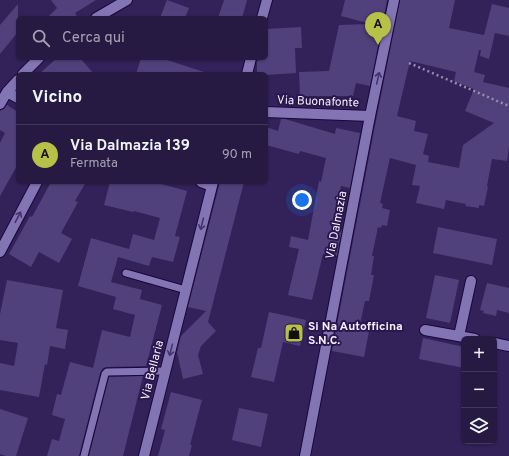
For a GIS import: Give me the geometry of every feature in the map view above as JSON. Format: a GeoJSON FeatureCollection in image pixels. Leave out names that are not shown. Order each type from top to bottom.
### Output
{"type":"FeatureCollection","features":[{"type":"Feature","properties":{"kind":"street"},"geometry":{"type":"LineString","coordinates":[[99,16],[127,0]]}},
{"type":"Feature","properties":{"kind":"street"},"geometry":{"type":"LineString","coordinates":[[263,16],[267,0]]}},
{"type":"Feature","properties":{"kind":"street","name":"Via Dalmazia"},"geometry":{"type":"LineString","coordinates":[[305,456],[370,116],[394,0]]}},
{"type":"Feature","properties":{"kind":"street"},"geometry":{"type":"LineString","coordinates":[[25,72],[37,60]]}},
{"type":"Feature","properties":{"kind":"street"},"geometry":{"type":"LineString","coordinates":[[248,72],[250,60]]}},
{"type":"Feature","properties":{"kind":"street"},"geometry":{"type":"LineString","coordinates":[[0,104],[7,92],[16,82]]}},
{"type":"Feature","properties":{"kind":"street"},"geometry":{"type":"LineString","coordinates":[[7,92],[16,97]]}},
{"type":"Feature","properties":{"kind":"street","name":"Via Buonafonte"},"geometry":{"type":"LineString","coordinates":[[268,112],[370,116]]}},
{"type":"Feature","properties":{"kind":"street"},"geometry":{"type":"LineString","coordinates":[[0,252],[36,184]]}},
{"type":"Feature","properties":{"kind":"street","name":"Via Bellaria"},"geometry":{"type":"LineString","coordinates":[[144,456],[212,184]]}},
{"type":"Feature","properties":{"kind":"street"},"geometry":{"type":"LineString","coordinates":[[425,330],[459,336],[470,281]]}},
{"type":"Feature","properties":{"kind":"street"},"geometry":{"type":"LineString","coordinates":[[497,344],[509,346]]}},
{"type":"Feature","properties":{"kind":"lane"},"geometry":{"type":"LineString","coordinates":[[126,273],[186,290]]}},
{"type":"Feature","properties":{"kind":"lane"},"geometry":{"type":"LineString","coordinates":[[84,456],[105,374],[107,372],[165,371]]}},
{"type":"Feature","properties":{"kind":"path"},"geometry":{"type":"LineString","coordinates":[[409,63],[509,106]]}},
{"type":"Feature","properties":{"kind":"building"},"geometry":{"type":"Polygon","coordinates":[[[51,0],[96,0],[75,13],[77,16],[49,16],[57,8],[51,0]]]}},
{"type":"Feature","properties":{"kind":"building"},"geometry":{"type":"Polygon","coordinates":[[[167,0],[189,8],[186,16],[161,16],[167,0]]]}},
{"type":"Feature","properties":{"kind":"building"},"geometry":{"type":"Polygon","coordinates":[[[224,0],[247,0],[243,16],[219,16],[224,0]]]}},
{"type":"Feature","properties":{"kind":"building"},"geometry":{"type":"Polygon","coordinates":[[[345,0],[387,0],[370,86],[356,83],[353,96],[300,96],[299,72],[329,71],[339,25],[371,24],[341,16],[345,0]]]}},
{"type":"Feature","properties":{"kind":"building"},"geometry":{"type":"Polygon","coordinates":[[[400,0],[455,0],[449,28],[484,35],[492,4],[509,8],[509,36],[495,33],[489,59],[480,56],[481,50],[479,50],[474,72],[485,75],[483,82],[509,88],[509,147],[507,161],[492,159],[484,206],[479,205],[479,208],[465,206],[466,204],[446,200],[444,209],[416,203],[420,186],[412,185],[416,165],[390,158],[380,203],[383,204],[382,208],[390,210],[387,226],[382,225],[381,228],[378,227],[372,256],[374,256],[371,275],[374,275],[369,301],[365,301],[360,324],[370,326],[364,357],[332,351],[400,0]],[[410,61],[397,116],[416,121],[414,131],[428,134],[423,154],[429,156],[428,162],[459,168],[463,145],[494,123],[465,111],[474,89],[454,81],[456,72],[410,61]]]}},
{"type":"Feature","properties":{"kind":"building"},"geometry":{"type":"Polygon","coordinates":[[[18,4],[18,16],[16,16],[16,34],[0,54],[0,25],[18,4]]]}},
{"type":"Feature","properties":{"kind":"building"},"geometry":{"type":"Polygon","coordinates":[[[301,27],[302,48],[295,48],[296,73],[268,75],[268,72],[257,72],[257,61],[268,60],[268,29],[301,27]]]}},
{"type":"Feature","properties":{"kind":"building"},"geometry":{"type":"Polygon","coordinates":[[[55,60],[82,60],[92,72],[41,72],[55,60]]]}},
{"type":"Feature","properties":{"kind":"building"},"geometry":{"type":"Polygon","coordinates":[[[140,60],[167,60],[204,72],[137,72],[140,60]]]}},
{"type":"Feature","properties":{"kind":"building"},"geometry":{"type":"Polygon","coordinates":[[[7,105],[16,111],[16,168],[0,196],[0,143],[5,133],[0,130],[0,111],[7,105]]]}},
{"type":"Feature","properties":{"kind":"building"},"geometry":{"type":"Polygon","coordinates":[[[281,119],[285,119],[335,134],[336,128],[360,133],[350,188],[341,186],[332,228],[342,230],[337,256],[323,254],[312,300],[288,295],[299,249],[289,247],[291,236],[308,240],[319,181],[321,182],[326,158],[300,151],[299,154],[268,146],[268,128],[278,131],[281,119]]]}},
{"type":"Feature","properties":{"kind":"building"},"geometry":{"type":"Polygon","coordinates":[[[50,184],[85,184],[75,201],[78,202],[61,233],[72,239],[59,263],[39,252],[31,267],[9,254],[30,216],[32,217],[50,184]]]}},
{"type":"Feature","properties":{"kind":"building"},"geometry":{"type":"Polygon","coordinates":[[[109,184],[161,184],[187,191],[175,236],[180,237],[173,262],[152,257],[149,266],[118,257],[111,282],[142,290],[140,299],[162,305],[146,366],[103,368],[100,373],[79,456],[47,456],[52,439],[59,441],[65,419],[52,415],[57,394],[61,395],[70,362],[93,368],[102,330],[130,337],[135,315],[113,309],[116,297],[78,286],[91,238],[129,249],[133,234],[154,240],[160,218],[104,205],[109,184]]]}},
{"type":"Feature","properties":{"kind":"building"},"geometry":{"type":"Polygon","coordinates":[[[219,184],[243,184],[208,322],[216,331],[201,346],[198,355],[203,374],[183,379],[177,352],[181,336],[206,311],[188,307],[219,184]]]}},
{"type":"Feature","properties":{"kind":"building"},"geometry":{"type":"Polygon","coordinates":[[[438,227],[497,239],[492,265],[433,253],[438,227]]]}},
{"type":"Feature","properties":{"kind":"building"},"geometry":{"type":"Polygon","coordinates":[[[435,275],[459,280],[450,323],[426,318],[435,275]]]}},
{"type":"Feature","properties":{"kind":"building"},"geometry":{"type":"Polygon","coordinates":[[[7,280],[63,290],[56,328],[68,330],[65,349],[50,346],[39,397],[0,390],[0,363],[14,366],[18,343],[0,340],[0,314],[7,280]]]}},
{"type":"Feature","properties":{"kind":"building"},"geometry":{"type":"Polygon","coordinates":[[[487,283],[509,288],[509,313],[497,310],[496,316],[483,313],[484,311],[480,310],[487,283]]]}},
{"type":"Feature","properties":{"kind":"building"},"geometry":{"type":"Polygon","coordinates":[[[269,312],[306,320],[300,346],[283,342],[274,382],[251,377],[258,348],[261,348],[269,312]]]}},
{"type":"Feature","properties":{"kind":"building"},"geometry":{"type":"Polygon","coordinates":[[[423,338],[461,346],[461,367],[419,359],[423,338]]]}},
{"type":"Feature","properties":{"kind":"building"},"geometry":{"type":"Polygon","coordinates":[[[143,376],[123,456],[89,456],[109,377],[143,376]]]}},
{"type":"Feature","properties":{"kind":"building"},"geometry":{"type":"Polygon","coordinates":[[[171,392],[202,400],[190,445],[192,445],[189,456],[158,456],[165,430],[161,429],[171,392]]]}},
{"type":"Feature","properties":{"kind":"building"},"geometry":{"type":"Polygon","coordinates":[[[239,408],[268,414],[261,447],[232,440],[239,408]]]}},
{"type":"Feature","properties":{"kind":"building"},"geometry":{"type":"Polygon","coordinates":[[[0,409],[28,418],[16,456],[6,456],[0,454],[0,409]]]}},
{"type":"Feature","properties":{"kind":"place","name":"Via Dalmazia 139"},"geometry":{"type":"Point","coordinates":[378,45]}},
{"type":"Feature","properties":{"kind":"place","name":"Si Na Autofficina S.N.C."},"geometry":{"type":"Point","coordinates":[294,333]}}]}
